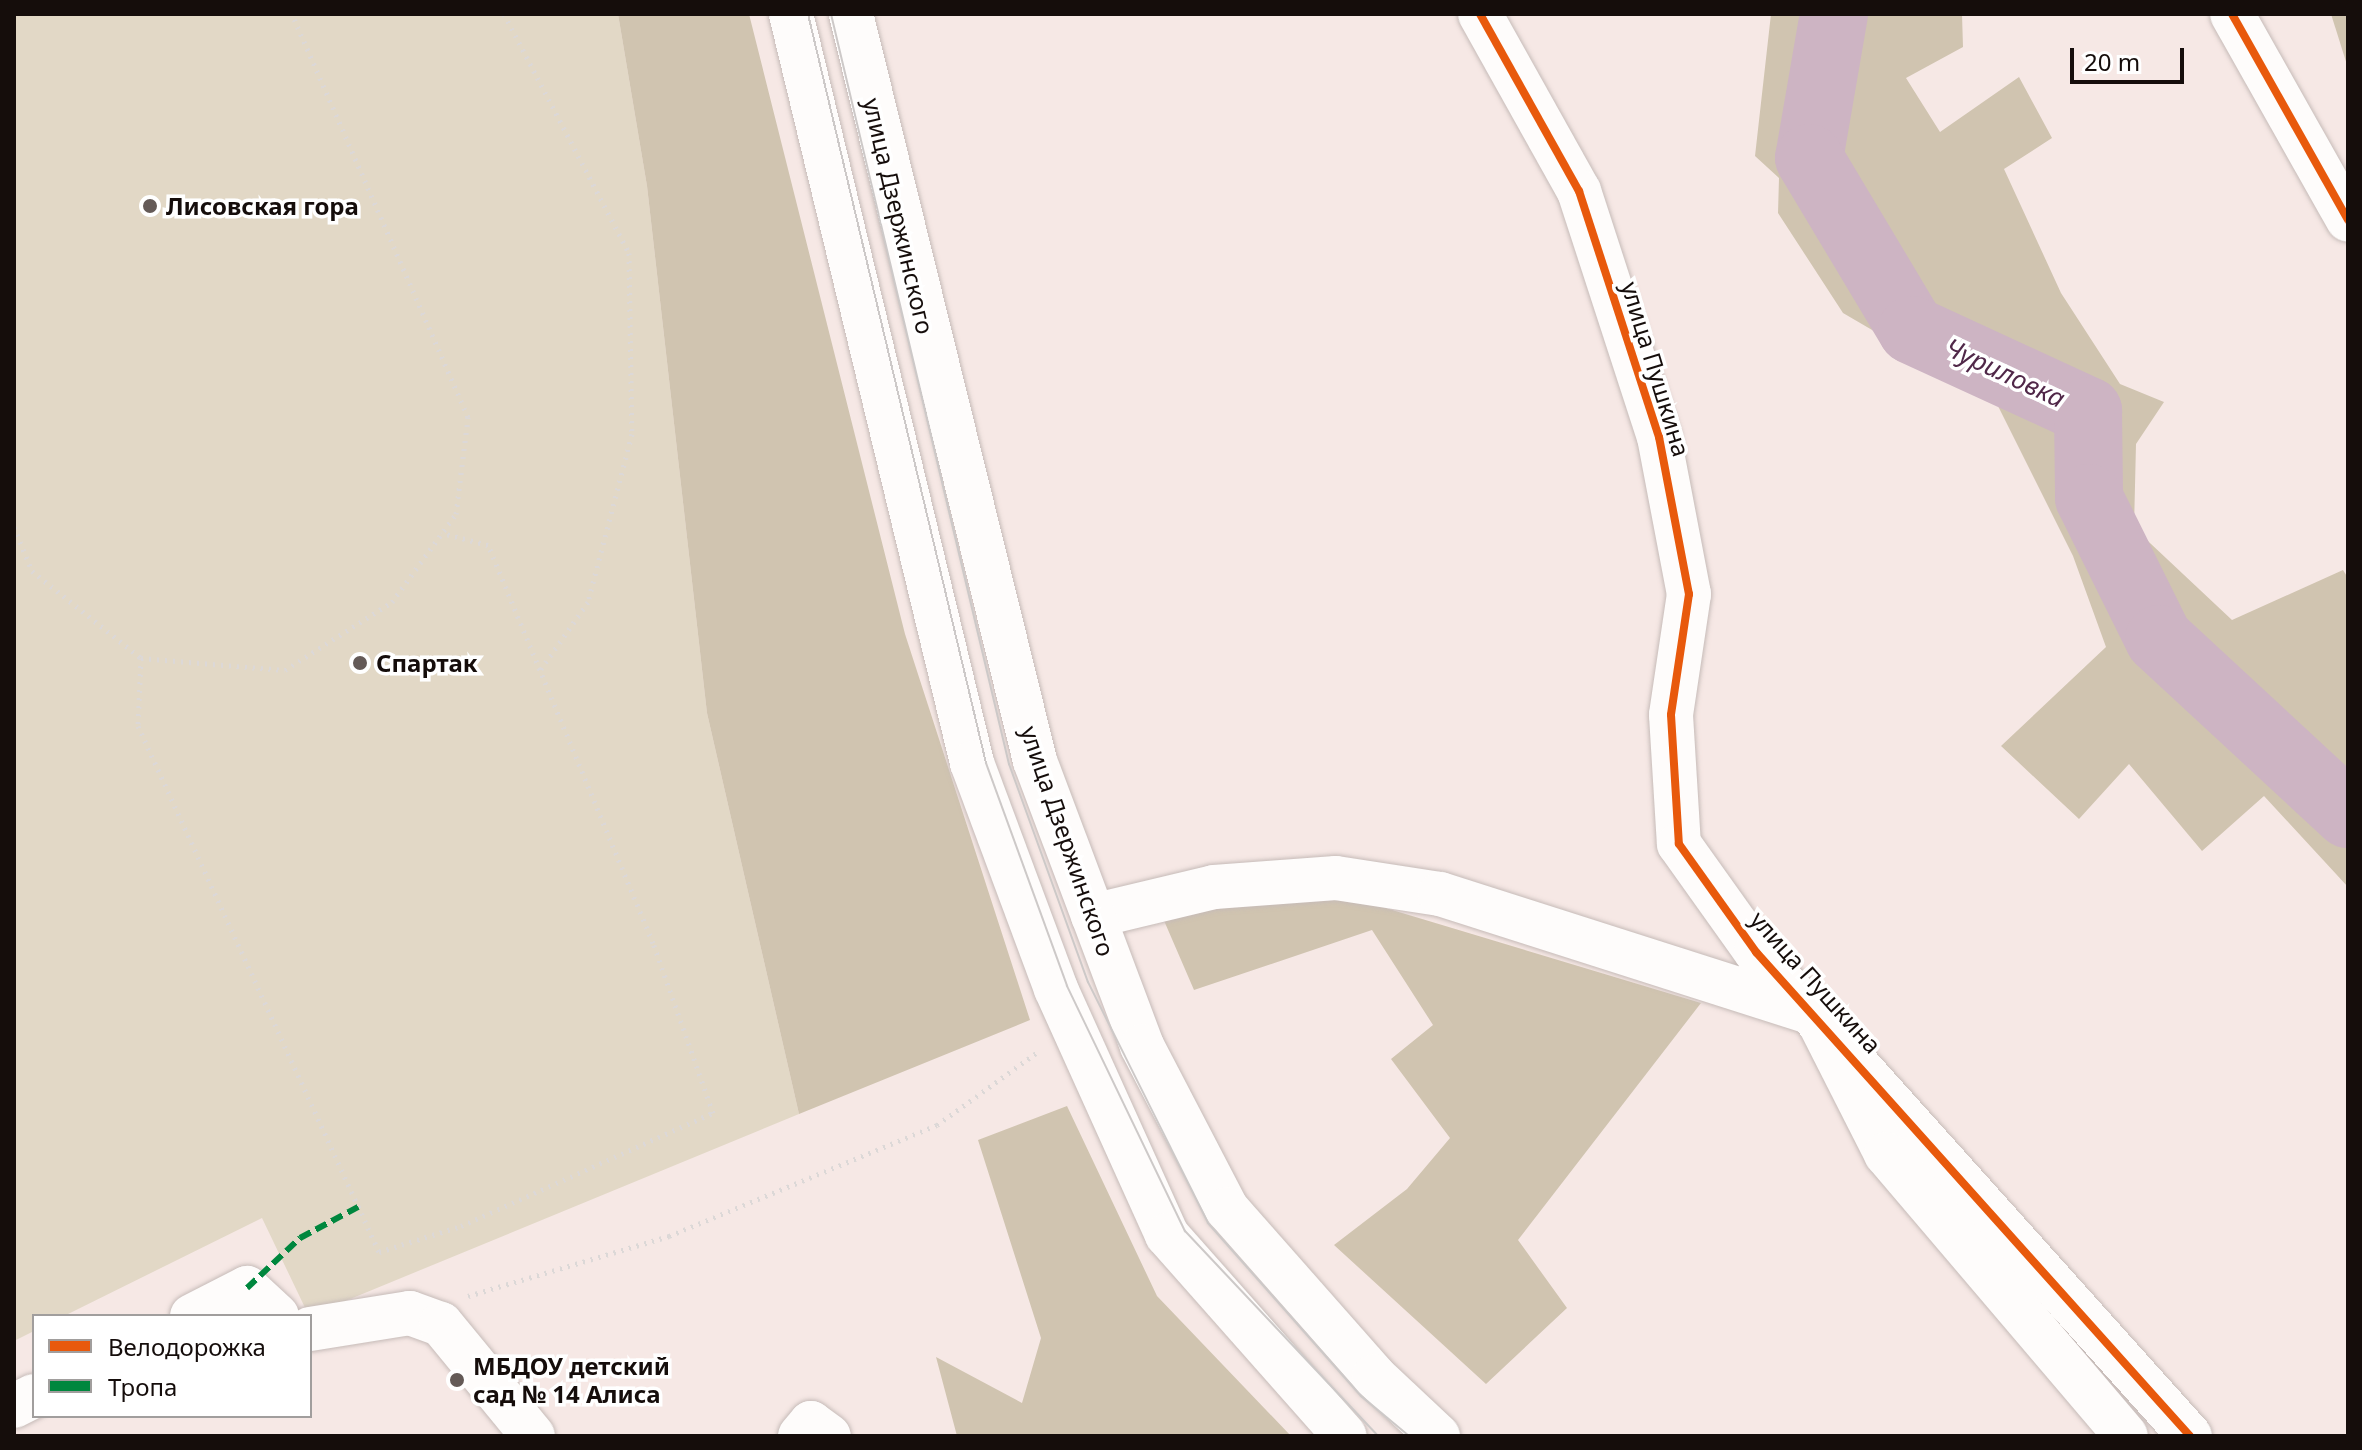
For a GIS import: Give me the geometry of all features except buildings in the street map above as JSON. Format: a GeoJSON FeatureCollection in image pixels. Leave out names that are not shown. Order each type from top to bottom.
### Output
{"type":"FeatureCollection","features":[{"type":"Feature","properties":{"kind":"main road"},"geometry":{"type":"LineString","coordinates":[[791,14],[972,763],[1056,989],[1167,1235],[1345,1436]]}},
{"type":"Feature","properties":{"kind":"main road","name":"улица Дзержинского"},"geometry":{"type":"LineString","coordinates":[[851,14],[1035,761],[1142,1046],[1227,1209],[1374,1376],[1438,1436]]}},
{"type":"Feature","properties":{"kind":"main road","name":"улица Пушкина"},"geometry":{"type":"LineString","coordinates":[[1480,14],[1579,191],[1659,437],[1689,594],[1671,715],[1679,844],[1756,952],[1815,1014],[2190,1436]]}},
{"type":"Feature","properties":{"kind":"main road"},"geometry":{"type":"LineString","coordinates":[[2232,14],[2348,220]]}},
{"type":"Feature","properties":{"kind":"main road"},"geometry":{"type":"LineString","coordinates":[[1093,916],[1214,887],[1336,878],[1440,894],[1815,1014],[1886,1154],[2126,1436]]}},
{"type":"Feature","properties":{"kind":"main road"},"geometry":{"type":"LineString","coordinates":[[202,1314],[262,1302]]}},
{"type":"Feature","properties":{"kind":"main road"},"geometry":{"type":"LineString","coordinates":[[312,1329],[410,1313],[441,1324],[533,1436]]}},
{"type":"Feature","properties":{"kind":"main road"},"geometry":{"type":"LineString","coordinates":[[14,1406],[32,1397]]}},
{"type":"Feature","properties":{"kind":"main road"},"geometry":{"type":"LineString","coordinates":[[800,1436],[811,1423],[829,1436]]}},
{"type":"Feature","properties":{"kind":"path"},"geometry":{"type":"LineString","coordinates":[[14,527],[32,571],[141,658],[285,670],[392,602],[456,514],[468,417],[292,14]]}},
{"type":"Feature","properties":{"kind":"path"},"geometry":{"type":"LineString","coordinates":[[504,14],[629,253],[632,434],[588,602],[540,670]]}},
{"type":"Feature","properties":{"kind":"path"},"geometry":{"type":"LineString","coordinates":[[141,658],[138,726],[379,1252],[461,1226],[713,1113],[653,943],[488,545],[442,533]]}},
{"type":"Feature","properties":{"kind":"path"},"geometry":{"type":"LineString","coordinates":[[410,1313],[669,1236],[937,1125],[1044,1047]]}},
{"type":"Feature","properties":{"kind":"shaded area","name":"Спартак"},"geometry":{"type":"Polygon","coordinates":[[[14,14],[618,14],[647,186],[707,713],[799,1114],[312,1315],[308,1314],[262,1218],[68,1314],[32,1314],[32,1332],[14,1341],[14,14]]]}},
{"type":"Feature","properties":{"kind":"shaded area"},"geometry":{"type":"Polygon","coordinates":[[[618,14],[749,14],[905,634],[1030,1020],[799,1114],[707,713],[647,186],[618,14]]]}},
{"type":"Feature","properties":{"kind":"shaded area"},"geometry":{"type":"Polygon","coordinates":[[[1771,14],[1962,14],[1963,47],[1906,78],[1940,132],[2019,77],[2052,138],[2004,169],[2061,293],[2120,384],[2164,402],[2136,444],[2134,528],[2232,620],[2343,570],[2348,578],[2348,887],[2264,796],[2202,851],[2129,764],[2079,819],[2001,746],[2106,647],[2073,556],[1983,376],[1927,362],[1843,313],[1778,213],[1779,178],[1755,156],[1771,14]]]}},
{"type":"Feature","properties":{"kind":"shaded area"},"geometry":{"type":"Polygon","coordinates":[[[2331,14],[2348,14],[2348,68],[2331,14]]]}},
{"type":"Feature","properties":{"kind":"shaded area"},"geometry":{"type":"Polygon","coordinates":[[[1339,894],[1701,1003],[1518,1240],[1567,1308],[1486,1384],[1334,1245],[1407,1189],[1450,1138],[1391,1059],[1433,1025],[1372,930],[1194,990],[1162,916],[1339,894]]]}},
{"type":"Feature","properties":{"kind":"shaded area"},"geometry":{"type":"Polygon","coordinates":[[[1067,1106],[1157,1296],[1291,1436],[957,1436],[936,1357],[1022,1403],[1041,1338],[978,1140],[1067,1106]]]}},
{"type":"Feature","properties":{"kind":"waterway","name":"Чуриловка"},"geometry":{"type":"LineString","coordinates":[[1834,14],[1809,158],[1912,330],[2088,411],[2089,498],[2159,639],[2348,814]]}},
{"type":"Feature","properties":{"kind":"tram line"},"geometry":{"type":"LineString","coordinates":[[808,14],[986,763],[1067,986],[1185,1231],[1378,1436]]}},
{"type":"Feature","properties":{"kind":"tram line"},"geometry":{"type":"LineString","coordinates":[[831,14],[1009,764],[1088,982],[1208,1223],[1361,1396],[1409,1436]]}},
{"type":"Feature","properties":{"kind":"marked path"},"geometry":{"type":"LineString","coordinates":[[247,1288],[300,1238],[358,1207]]}},
{"type":"Feature","properties":{"kind":"cycle path"},"geometry":{"type":"LineString","coordinates":[[1480,14],[1579,191],[1659,437],[1689,594],[1671,715],[1679,844],[1756,952],[2190,1436]]}},
{"type":"Feature","properties":{"kind":"cycle path"},"geometry":{"type":"LineString","coordinates":[[2232,14],[2348,220]]}},
{"type":"Feature","properties":{"kind":"place","name":"Лисовская гора"},"geometry":{"type":"Point","coordinates":[150,206]}},
{"type":"Feature","properties":{"kind":"place","name":"Спартак"},"geometry":{"type":"Point","coordinates":[360,663]}},
{"type":"Feature","properties":{"kind":"place","name":"МБДОУ детский сад № 14 Алиса"},"geometry":{"type":"Point","coordinates":[457,1380]}}]}
